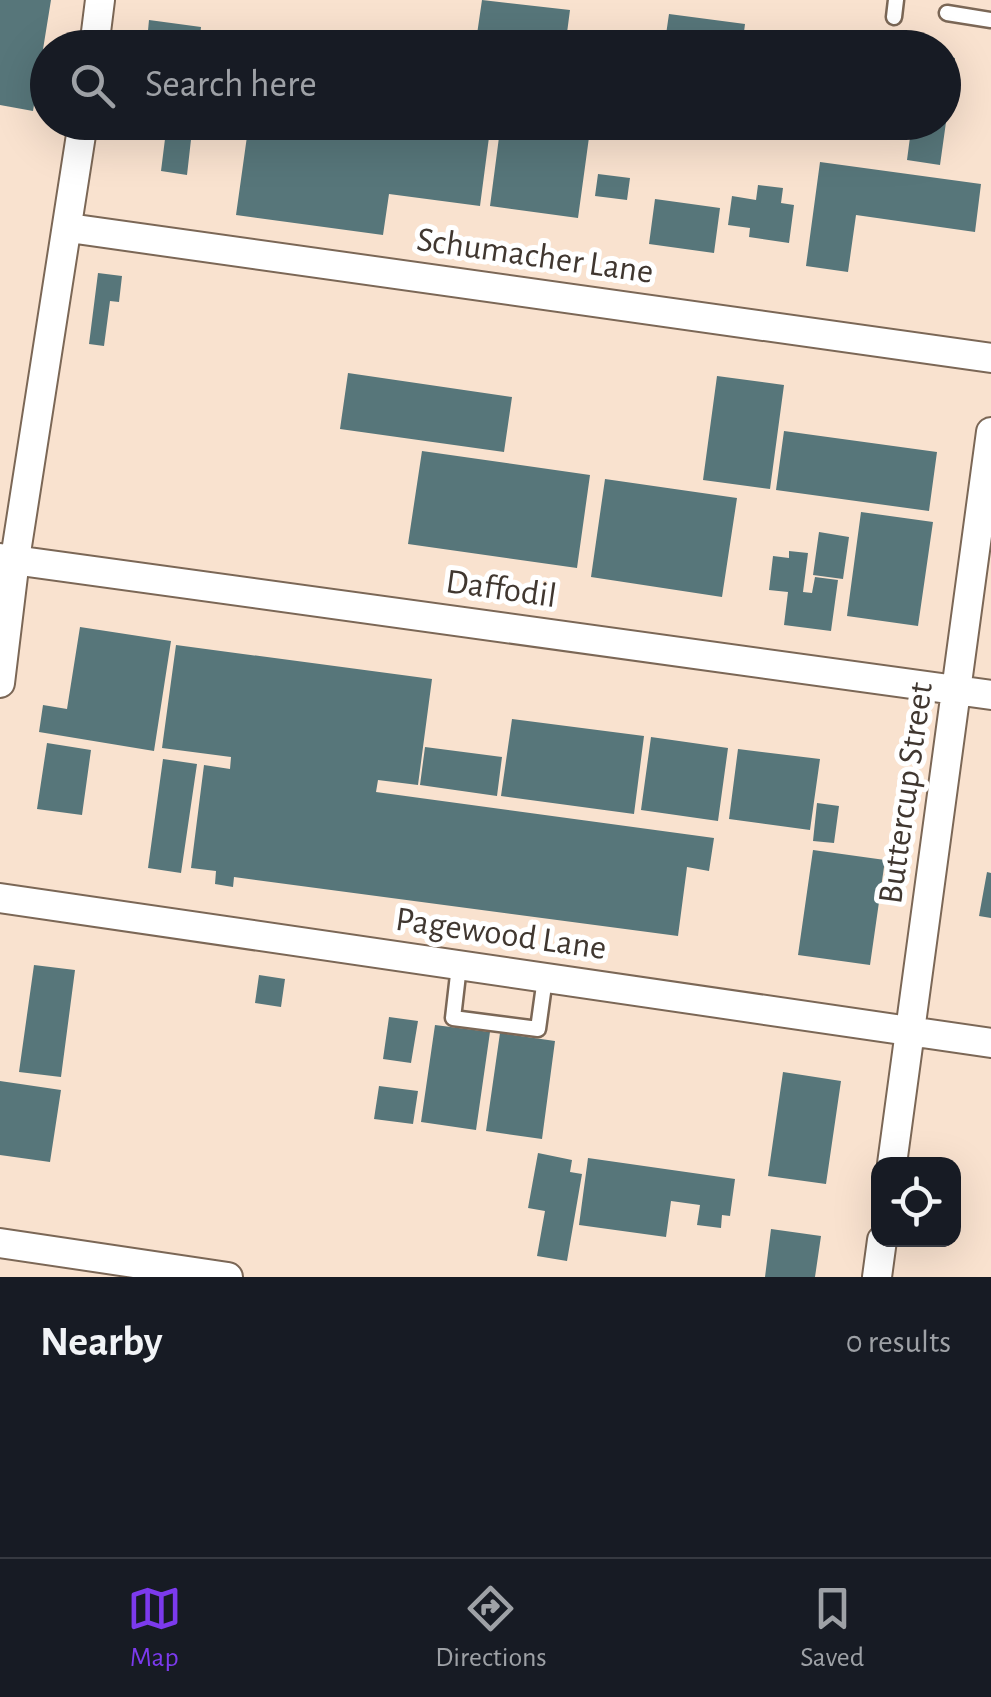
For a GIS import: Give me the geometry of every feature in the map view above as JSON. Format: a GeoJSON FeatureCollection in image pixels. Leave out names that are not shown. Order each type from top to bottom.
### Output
{"type":"FeatureCollection","features":[{"type":"Feature","properties":{"kind":"street"},"geometry":{"type":"LineString","coordinates":[[96,30],[100,0]]}},
{"type":"Feature","properties":{"kind":"street"},"geometry":{"type":"LineString","coordinates":[[0,683],[7,558],[69,228],[81,140]]}},
{"type":"Feature","properties":{"kind":"street","name":"Schumacher Lane"},"geometry":{"type":"LineString","coordinates":[[69,228],[991,358]]}},
{"type":"Feature","properties":{"kind":"street","name":"Buttercup Street"},"geometry":{"type":"LineString","coordinates":[[893,1157],[991,432]]}},
{"type":"Feature","properties":{"kind":"street","name":"Daffodil"},"geometry":{"type":"LineString","coordinates":[[7,558],[991,695]]}},
{"type":"Feature","properties":{"kind":"street","name":"Pagewood Lane"},"geometry":{"type":"LineString","coordinates":[[0,898],[991,1044]]}},
{"type":"Feature","properties":{"kind":"street"},"geometry":{"type":"LineString","coordinates":[[0,1243],[228,1277]]}},
{"type":"Feature","properties":{"kind":"street"},"geometry":{"type":"LineString","coordinates":[[876,1277],[881,1247]]}},
{"type":"Feature","properties":{"kind":"lane"},"geometry":{"type":"LineString","coordinates":[[894,17],[896,0]]}},
{"type":"Feature","properties":{"kind":"lane"},"geometry":{"type":"LineString","coordinates":[[947,13],[991,20]]}},
{"type":"Feature","properties":{"kind":"lane"},"geometry":{"type":"LineString","coordinates":[[460,966],[453,1018],[538,1029],[545,978]]}},
{"type":"Feature","properties":{"kind":"building"},"geometry":{"type":"Polygon","coordinates":[[[0,0],[51,0],[46,30],[30,30],[30,110],[0,105],[0,0]]]}},
{"type":"Feature","properties":{"kind":"building"},"geometry":{"type":"Polygon","coordinates":[[[482,0],[570,10],[567,30],[478,30],[482,0]]]}},
{"type":"Feature","properties":{"kind":"building"},"geometry":{"type":"Polygon","coordinates":[[[669,14],[745,24],[744,30],[667,30],[669,14]]]}},
{"type":"Feature","properties":{"kind":"building"},"geometry":{"type":"Polygon","coordinates":[[[149,20],[201,27],[201,30],[148,30],[149,20]]]}},
{"type":"Feature","properties":{"kind":"building"},"geometry":{"type":"Polygon","coordinates":[[[165,140],[191,140],[187,175],[161,171],[165,140]]]}},
{"type":"Feature","properties":{"kind":"building"},"geometry":{"type":"Polygon","coordinates":[[[246,140],[489,140],[480,206],[389,194],[383,235],[236,215],[246,140]]]}},
{"type":"Feature","properties":{"kind":"building"},"geometry":{"type":"Polygon","coordinates":[[[499,140],[589,140],[578,218],[490,206],[499,140]]]}},
{"type":"Feature","properties":{"kind":"building"},"geometry":{"type":"Polygon","coordinates":[[[910,140],[944,140],[940,165],[907,160],[910,140]]]}},
{"type":"Feature","properties":{"kind":"building"},"geometry":{"type":"Polygon","coordinates":[[[820,162],[981,184],[975,232],[856,215],[848,272],[806,266],[820,162]]]}},
{"type":"Feature","properties":{"kind":"building"},"geometry":{"type":"Polygon","coordinates":[[[598,174],[630,178],[627,200],[595,196],[598,174]]]}},
{"type":"Feature","properties":{"kind":"building"},"geometry":{"type":"Polygon","coordinates":[[[758,185],[783,188],[781,203],[794,205],[789,243],[749,237],[750,228],[728,225],[732,196],[756,200],[758,185]]]}},
{"type":"Feature","properties":{"kind":"building"},"geometry":{"type":"Polygon","coordinates":[[[655,199],[720,208],[714,253],[649,244],[655,199]]]}},
{"type":"Feature","properties":{"kind":"building"},"geometry":{"type":"Polygon","coordinates":[[[98,273],[122,276],[119,302],[110,301],[104,346],[89,344],[98,273]]]}},
{"type":"Feature","properties":{"kind":"building"},"geometry":{"type":"Polygon","coordinates":[[[348,373],[512,397],[504,452],[340,429],[348,373]]]}},
{"type":"Feature","properties":{"kind":"building"},"geometry":{"type":"Polygon","coordinates":[[[717,376],[784,385],[770,489],[703,480],[717,376]]]}},
{"type":"Feature","properties":{"kind":"building"},"geometry":{"type":"Polygon","coordinates":[[[784,431],[937,452],[929,511],[776,490],[784,431]]]}},
{"type":"Feature","properties":{"kind":"building"},"geometry":{"type":"Polygon","coordinates":[[[422,451],[590,475],[577,568],[408,544],[422,451]]]}},
{"type":"Feature","properties":{"kind":"building"},"geometry":{"type":"Polygon","coordinates":[[[605,479],[737,498],[722,597],[591,577],[605,479]]]}},
{"type":"Feature","properties":{"kind":"building"},"geometry":{"type":"Polygon","coordinates":[[[861,512],[933,522],[918,626],[847,616],[861,512]]]}},
{"type":"Feature","properties":{"kind":"building"},"geometry":{"type":"Polygon","coordinates":[[[819,532],[849,537],[843,579],[813,575],[819,532]]]}},
{"type":"Feature","properties":{"kind":"building"},"geometry":{"type":"Polygon","coordinates":[[[789,551],[808,553],[803,592],[812,593],[815,577],[838,580],[831,631],[784,625],[788,592],[769,590],[773,556],[789,558],[789,551]]]}},
{"type":"Feature","properties":{"kind":"building"},"geometry":{"type":"Polygon","coordinates":[[[80,627],[171,641],[154,751],[39,732],[43,705],[67,709],[80,627]]]}},
{"type":"Feature","properties":{"kind":"building"},"geometry":{"type":"Polygon","coordinates":[[[176,645],[432,679],[418,785],[378,780],[376,792],[714,838],[709,871],[687,867],[678,936],[234,877],[233,887],[215,884],[216,871],[191,868],[204,765],[230,769],[231,757],[162,748],[176,645]]]}},
{"type":"Feature","properties":{"kind":"building"},"geometry":{"type":"Polygon","coordinates":[[[512,719],[644,736],[634,814],[501,796],[512,719]]]}},
{"type":"Feature","properties":{"kind":"building"},"geometry":{"type":"Polygon","coordinates":[[[651,737],[728,748],[718,821],[641,810],[651,737]]]}},
{"type":"Feature","properties":{"kind":"building"},"geometry":{"type":"Polygon","coordinates":[[[47,743],[91,750],[82,815],[37,809],[47,743]]]}},
{"type":"Feature","properties":{"kind":"building"},"geometry":{"type":"Polygon","coordinates":[[[425,747],[502,757],[497,796],[420,785],[425,747]]]}},
{"type":"Feature","properties":{"kind":"building"},"geometry":{"type":"Polygon","coordinates":[[[738,749],[820,759],[810,830],[729,819],[738,749]]]}},
{"type":"Feature","properties":{"kind":"building"},"geometry":{"type":"Polygon","coordinates":[[[163,759],[197,764],[181,873],[148,868],[163,759]]]}},
{"type":"Feature","properties":{"kind":"building"},"geometry":{"type":"Polygon","coordinates":[[[817,803],[839,806],[834,843],[813,841],[817,803]]]}},
{"type":"Feature","properties":{"kind":"building"},"geometry":{"type":"Polygon","coordinates":[[[813,850],[885,860],[870,965],[798,955],[813,850]]]}},
{"type":"Feature","properties":{"kind":"building"},"geometry":{"type":"Polygon","coordinates":[[[987,872],[991,873],[991,918],[979,916],[987,872]]]}},
{"type":"Feature","properties":{"kind":"building"},"geometry":{"type":"Polygon","coordinates":[[[34,965],[75,970],[61,1077],[19,1072],[34,965]]]}},
{"type":"Feature","properties":{"kind":"building"},"geometry":{"type":"Polygon","coordinates":[[[259,975],[285,979],[281,1007],[255,1003],[259,975]]]}},
{"type":"Feature","properties":{"kind":"building"},"geometry":{"type":"Polygon","coordinates":[[[389,1017],[418,1021],[411,1063],[383,1059],[389,1017]]]}},
{"type":"Feature","properties":{"kind":"building"},"geometry":{"type":"Polygon","coordinates":[[[435,1025],[490,1032],[476,1130],[421,1122],[435,1025]]]}},
{"type":"Feature","properties":{"kind":"building"},"geometry":{"type":"Polygon","coordinates":[[[500,1033],[555,1041],[542,1139],[486,1131],[500,1033]]]}},
{"type":"Feature","properties":{"kind":"building"},"geometry":{"type":"Polygon","coordinates":[[[783,1072],[841,1081],[826,1184],[768,1176],[783,1072]]]}},
{"type":"Feature","properties":{"kind":"building"},"geometry":{"type":"Polygon","coordinates":[[[0,1081],[61,1090],[50,1162],[0,1155],[0,1081]]]}},
{"type":"Feature","properties":{"kind":"building"},"geometry":{"type":"Polygon","coordinates":[[[379,1086],[418,1091],[413,1124],[374,1119],[379,1086]]]}},
{"type":"Feature","properties":{"kind":"building"},"geometry":{"type":"Polygon","coordinates":[[[538,1153],[572,1160],[570,1172],[582,1174],[567,1261],[537,1256],[545,1211],[528,1208],[538,1153]]]}},
{"type":"Feature","properties":{"kind":"building"},"geometry":{"type":"Polygon","coordinates":[[[588,1158],[735,1179],[730,1216],[722,1215],[721,1228],[697,1225],[700,1205],[671,1201],[666,1237],[579,1225],[588,1158]]]}},
{"type":"Feature","properties":{"kind":"building"},"geometry":{"type":"Polygon","coordinates":[[[771,1229],[821,1236],[815,1277],[765,1277],[771,1229]]]}}]}
